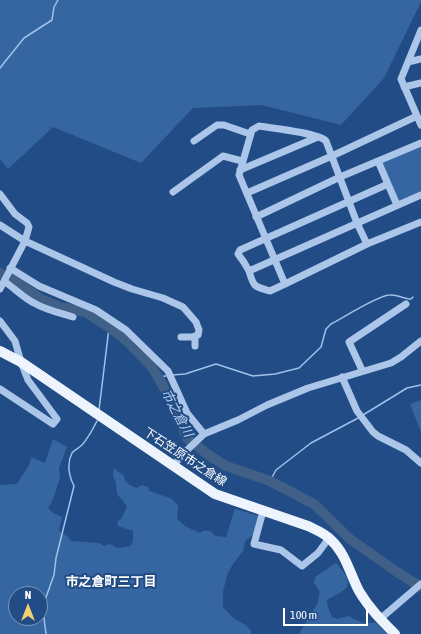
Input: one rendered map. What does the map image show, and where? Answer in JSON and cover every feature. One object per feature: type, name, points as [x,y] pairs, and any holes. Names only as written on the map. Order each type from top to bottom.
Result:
[{"type":"main road","name":"下石笠原市之倉線","points":[[0,351],[21,362],[215,494],[308,526],[329,538],[341,551],[367,604],[395,634]]},
{"type":"street","points":[[420,34],[401,79],[417,112],[421,125]]},
{"type":"street","points":[[408,62],[421,59]]},
{"type":"street","points":[[404,87],[421,83]]},
{"type":"street","points":[[246,193],[332,156],[417,112]]},
{"type":"street","points":[[194,141],[217,126],[224,125],[250,134]]},
{"type":"street","points":[[285,284],[239,175],[250,134],[252,130],[259,126],[318,137],[326,141],[357,223],[367,244]]},
{"type":"street","points":[[240,170],[318,137]]},
{"type":"street","points":[[256,217],[340,177],[421,143]]},
{"type":"street","points":[[173,192],[223,156],[242,161]]},
{"type":"street","points":[[378,161],[397,205]]},
{"type":"street","points":[[388,184],[240,250],[238,254],[249,271],[252,283],[258,287],[270,291],[367,244],[421,222]]},
{"type":"street","points":[[0,194],[15,214],[30,227],[25,241],[0,288]]},
{"type":"street","points":[[249,271],[421,195]]},
{"type":"street","points":[[0,225],[25,241],[128,288],[163,298],[183,307],[196,322],[198,335],[195,336],[194,346]]},
{"type":"street","points":[[10,268],[39,286],[96,310],[126,330],[169,374],[187,413],[204,434]]},
{"type":"street","points":[[4,281],[32,302],[42,307],[73,317]]},
{"type":"street","points":[[362,370],[349,342],[406,304]]},
{"type":"street","points":[[0,321],[15,341],[28,380],[57,419],[53,424],[0,389]]},
{"type":"street","points":[[181,337],[195,336]]},
{"type":"street","points":[[174,466],[184,453],[204,434],[238,420],[267,404],[308,388],[362,370],[391,363],[421,341]]},
{"type":"street","points":[[342,377],[357,411],[363,420],[378,436],[406,450],[421,463]]},
{"type":"street","points":[[263,511],[254,544],[281,550],[302,566],[318,553],[329,538]]},
{"type":"street","points":[[380,619],[421,584]]},
{"type":"shaded area","points":[[0,0],[421,0],[421,2],[384,78],[341,125],[262,105],[193,108],[141,163],[53,127],[8,169],[0,159]]},
{"type":"shaded area","points":[[421,144],[421,193],[399,204],[380,160]]},
{"type":"shaded area","points":[[421,400],[421,432],[410,404]]},
{"type":"shaded area","points":[[53,439],[67,447],[59,468],[60,478],[52,502],[48,508],[53,513],[62,517],[59,531],[67,536],[71,541],[99,543],[104,546],[110,544],[117,548],[131,546],[133,531],[118,526],[117,522],[122,518],[127,506],[117,494],[116,483],[113,476],[114,468],[124,476],[126,481],[131,485],[137,488],[142,485],[148,487],[149,491],[172,499],[178,506],[177,519],[185,526],[200,533],[208,531],[212,532],[215,536],[226,537],[235,509],[259,516],[253,535],[245,541],[243,551],[227,575],[223,592],[223,607],[233,618],[246,625],[251,631],[251,634],[0,634],[0,485],[17,484],[27,468],[31,457],[45,463]]},
{"type":"shaded area","points":[[336,563],[348,582],[345,589],[327,600],[328,608],[332,617],[338,619],[348,616],[363,623],[376,623],[387,634],[299,634],[317,604],[320,592],[314,583],[315,577]]},
{"type":"waterway","points":[[0,68],[24,38],[52,20],[54,7],[58,0]]},
{"type":"waterway","name":"市之倉川","points":[[0,273],[13,279],[41,299],[60,307],[85,312],[106,325],[127,341],[151,366],[170,399],[187,438],[210,456],[226,466],[270,481],[314,504],[350,539],[421,587]]},
{"type":"waterway","points":[[172,375],[185,374],[216,364],[253,376],[275,374],[299,368],[321,347],[326,329],[331,324],[385,296],[393,295],[411,299],[413,297]]},
{"type":"waterway","points":[[99,410],[109,328]]},
{"type":"waterway","name":"市之倉川","points":[[158,377],[166,376]]},
{"type":"waterway","points":[[363,415],[407,388],[421,385]]},
{"type":"waterway","points":[[270,481],[276,470],[311,443],[360,417]]},
{"type":"waterway","points":[[46,634],[43,610],[54,575],[56,558],[74,486],[70,474],[70,457],[72,453],[81,446],[97,421]]},
{"type":"district","name":"市之倉町三丁目","points":[[111,582]]}]
